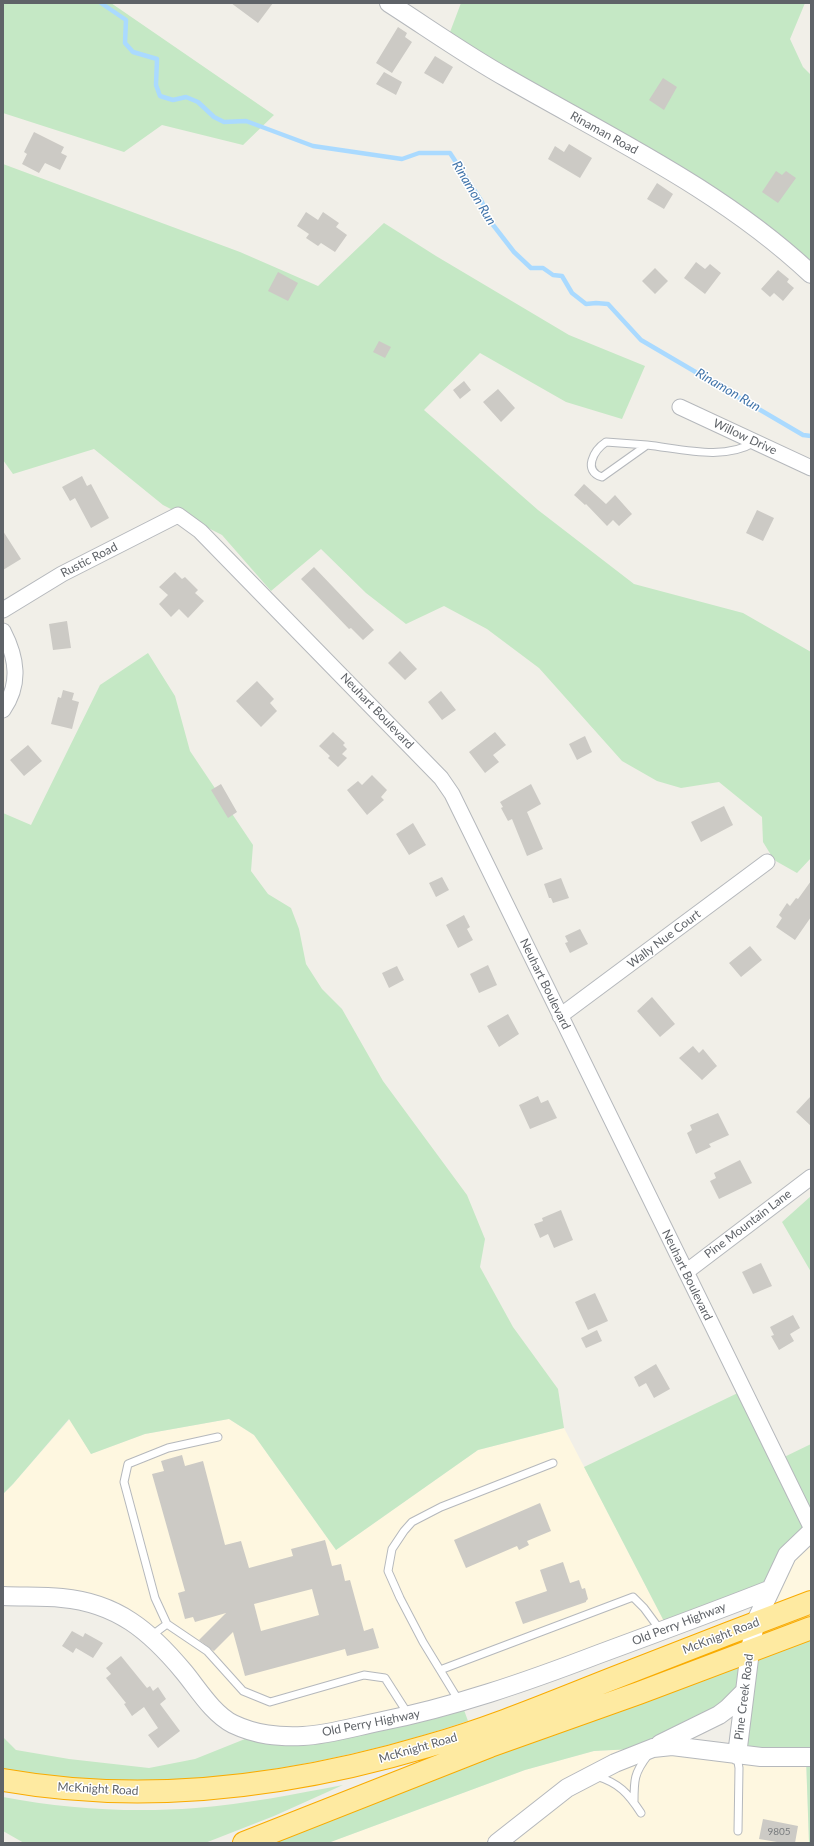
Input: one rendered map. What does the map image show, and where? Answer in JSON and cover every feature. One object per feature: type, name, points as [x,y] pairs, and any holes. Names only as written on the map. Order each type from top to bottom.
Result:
[{"type":"highway","name":"McKnight Road","points":[[3,1780],[91,1790],[163,1792],[231,1787],[306,1776],[390,1757],[469,1734],[811,1602]]},
{"type":"highway","name":"McKnight Road","points":[[244,1843],[490,1746],[811,1628]]},
{"type":"street","name":"Rinaman Road","points":[[389,3],[505,76],[666,168],[730,208],[762,232],[811,274]]},
{"type":"street","name":"Willow Drive","points":[[680,407],[811,468]]},
{"type":"street","name":"Rustic Road","points":[[3,610],[62,574],[178,515]]},
{"type":"street","name":"Neuhart Boulevard","points":[[178,515],[200,531],[441,778],[452,794],[811,1527]]},
{"type":"street","points":[[3,631],[15,662],[16,680],[11,696],[3,710]]},
{"type":"street","name":"Wally Nue Court","points":[[560,1016],[767,862]]},
{"type":"street","name":"Pine Mountain Lane","points":[[686,1272],[811,1177]]},
{"type":"street","name":"Pine Creek Road","points":[[503,1841],[567,1788],[636,1754],[653,1748],[683,1747],[737,1755],[755,1623],[786,1555],[794,1545],[811,1532]]},
{"type":"street","name":"Old Perry Highway","points":[[3,1596],[62,1598],[86,1601],[102,1606],[125,1617],[151,1636],[174,1660],[211,1706],[230,1722],[253,1732],[270,1735],[305,1736],[410,1716],[461,1703],[521,1684],[769,1590]]},
{"type":"street","points":[[653,1748],[719,1715],[745,1691]]},
{"type":"street","points":[[737,1755],[775,1758],[811,1757]]},
{"type":"lane","points":[[647,445],[602,477],[594,472],[592,456],[606,442],[647,445],[720,452],[746,448],[755,442]]},
{"type":"lane","points":[[218,1437],[168,1448],[128,1464],[124,1482],[155,1598],[167,1624],[207,1651],[243,1691],[270,1702],[364,1675],[385,1678],[410,1716]]},
{"type":"lane","points":[[461,1703],[440,1670],[400,1598],[388,1571],[392,1549],[412,1522],[441,1507],[553,1463]]},
{"type":"lane","points":[[440,1670],[633,1597],[644,1608],[661,1631]]},
{"type":"lane","points":[[151,1636],[167,1624]]},
{"type":"lane","points":[[634,1802],[635,1773],[653,1748]]},
{"type":"lane","points":[[737,1755],[739,1768],[738,1831]]},
{"type":"lane","points":[[592,1775],[615,1783],[634,1802],[641,1813]]},
{"type":"shaded area","points":[[70,1419],[91,1454],[145,1434],[229,1419],[254,1435],[336,1550],[478,1450],[564,1428],[668,1629],[521,1684],[305,1736],[230,1722],[125,1617],[3,1596],[3,1494]]},
{"type":"shaded area","points":[[811,1532],[811,1602],[755,1623]]},
{"type":"shaded area","points":[[653,1748],[806,1758],[809,1843],[328,1843],[525,1770],[594,1751]]},
{"type":"green space","points":[[3,3],[111,3],[274,115],[243,145],[162,125],[124,152],[3,113]]},
{"type":"green space","points":[[461,3],[805,3],[790,39],[803,67],[811,75],[811,274],[762,232],[447,40]]},
{"type":"green space","points":[[3,164],[240,252],[318,286],[384,223],[436,256],[569,335],[645,366],[622,419],[566,402],[480,353],[424,410],[538,510],[634,584],[743,613],[811,652],[811,858],[797,873],[774,860],[763,842],[762,817],[719,782],[681,788],[657,781],[622,761],[539,668],[487,629],[444,606],[406,624],[366,593],[321,549],[271,591],[222,535],[163,505],[94,449],[13,474],[3,460]]},
{"type":"green space","points":[[148,653],[175,696],[190,751],[253,845],[251,871],[268,894],[291,908],[299,929],[306,964],[322,989],[342,1009],[383,1081],[467,1195],[485,1239],[480,1267],[513,1327],[558,1389],[564,1428],[478,1450],[336,1550],[254,1435],[229,1419],[145,1434],[91,1454],[69,1419],[3,1494],[3,813],[31,825],[100,685]]},
{"type":"green space","points":[[811,1196],[811,1272],[782,1222]]},
{"type":"green space","points":[[744,1390],[778,1460],[811,1444],[811,1532],[769,1590],[668,1629],[584,1467]]},
{"type":"green space","points":[[811,1628],[811,1843],[809,1843],[806,1758],[737,1755],[745,1692],[653,1748],[594,1751],[525,1770],[328,1843],[244,1843]]},
{"type":"green space","points":[[464,1710],[468,1721],[385,1746],[298,1765],[209,1778],[166,1781],[108,1782],[63,1778],[3,1769],[3,1737],[16,1750],[69,1759],[149,1768],[195,1759],[245,1739],[261,1743],[314,1739]]},
{"type":"green space","points":[[343,1785],[274,1816],[205,1843],[24,1843],[3,1831],[3,1797],[75,1807],[148,1810],[215,1806]]},
{"type":"building","points":[[231,3],[273,3],[258,23]]},
{"type":"building","points":[[398,27],[407,33],[405,37],[412,42],[392,73],[376,63]]},
{"type":"building","points":[[435,56],[453,67],[443,84],[424,73]]},
{"type":"building","points":[[384,72],[402,82],[396,95],[376,84]]},
{"type":"building","points":[[663,78],[677,87],[664,110],[649,100]]},
{"type":"building","points":[[34,132],[64,147],[61,153],[67,156],[60,170],[45,163],[39,173],[22,164],[27,154],[24,152]]},
{"type":"building","points":[[569,144],[592,158],[580,178],[548,159],[555,146],[564,152]]},
{"type":"building","points":[[776,171],[782,175],[786,171],[796,178],[778,203],[762,192]]},
{"type":"building","points":[[657,183],[673,194],[664,209],[647,199]]},
{"type":"building","points":[[306,212],[318,220],[323,212],[339,223],[336,227],[347,235],[335,252],[321,243],[318,246],[306,238],[309,234],[297,226]]},
{"type":"building","points":[[696,262],[705,269],[710,264],[721,273],[705,294],[684,278]]},
{"type":"building","points":[[655,268],[668,281],[655,294],[642,281]]},
{"type":"building","points":[[778,270],[789,279],[787,282],[794,288],[783,301],[774,293],[770,297],[761,289]]},
{"type":"building","points":[[278,272],[298,283],[288,301],[268,291]]},
{"type":"building","points":[[379,341],[391,347],[385,358],[373,352]]},
{"type":"building","points":[[464,381],[471,390],[460,399],[453,390]]},
{"type":"building","points":[[498,389],[515,408],[501,422],[483,402]]},
{"type":"building","points":[[82,476],[87,486],[91,484],[109,518],[91,528],[75,498],[70,501],[62,487]]},
{"type":"building","points":[[584,484],[606,504],[615,495],[632,514],[619,526],[613,520],[607,526],[586,504],[585,505],[574,495]]},
{"type":"building","points":[[757,510],[774,518],[763,541],[746,533]]},
{"type":"building","points":[[3,531],[21,559],[3,570]]},
{"type":"building","points":[[314,567],[374,630],[363,640],[351,628],[349,629],[301,579]]},
{"type":"building","points":[[175,572],[182,579],[185,577],[198,590],[195,593],[204,601],[188,618],[179,609],[171,617],[159,604],[168,595],[159,587]]},
{"type":"building","points":[[67,621],[71,648],[53,650],[49,624]]},
{"type":"building","points":[[400,651],[417,669],[405,680],[388,663]]},
{"type":"building","points":[[257,681],[274,699],[270,703],[277,711],[261,727],[236,701]]},
{"type":"building","points":[[63,690],[74,693],[72,700],[79,702],[72,729],[51,724],[58,697],[61,698]]},
{"type":"building","points":[[441,691],[456,710],[442,720],[428,702]]},
{"type":"building","points":[[333,732],[345,743],[343,745],[347,749],[342,754],[347,758],[338,767],[328,758],[330,756],[319,746]]},
{"type":"building","points":[[495,732],[506,745],[493,755],[499,762],[485,773],[469,752]]},
{"type":"building","points":[[585,736],[592,752],[577,760],[569,744]]},
{"type":"building","points":[[28,745],[42,761],[24,776],[10,760]]},
{"type":"building","points":[[372,775],[387,790],[381,797],[384,800],[367,815],[347,790],[358,781],[362,785]]},
{"type":"building","points":[[221,784],[237,812],[228,818],[211,790]]},
{"type":"building","points":[[531,784],[541,804],[527,812],[543,849],[527,856],[512,819],[508,821],[501,808],[503,807],[500,802]]},
{"type":"building","points":[[724,806],[733,825],[701,842],[691,822]]},
{"type":"building","points":[[413,823],[426,845],[409,855],[396,834]]},
{"type":"building","points":[[442,877],[449,890],[436,897],[429,883]]},
{"type":"building","points":[[561,878],[569,898],[553,903],[551,898],[549,898],[544,884]]},
{"type":"building","points":[[811,881],[811,917],[795,940],[776,927],[782,918],[779,915],[787,903],[790,906],[796,898],[798,899]]},
{"type":"building","points":[[464,915],[470,927],[467,929],[473,940],[458,948],[446,925]]},
{"type":"building","points":[[580,929],[588,944],[570,953],[565,943],[568,942],[565,936]]},
{"type":"building","points":[[750,946],[762,960],[741,977],[729,963]]},
{"type":"building","points":[[488,965],[497,985],[479,993],[470,974]]},
{"type":"building","points":[[397,966],[404,980],[389,988],[382,973]]},
{"type":"building","points":[[652,997],[675,1024],[660,1037],[637,1011]]},
{"type":"building","points":[[508,1014],[519,1034],[499,1047],[487,1026]]},
{"type":"building","points":[[693,1046],[699,1053],[703,1049],[717,1066],[702,1080],[679,1058]]},
{"type":"building","points":[[538,1096],[541,1103],[548,1100],[557,1118],[530,1129],[519,1105]]},
{"type":"building","points":[[811,1096],[811,1126],[796,1112]]},
{"type":"building","points":[[718,1113],[729,1135],[709,1144],[711,1147],[696,1154],[687,1133],[692,1130],[690,1125]]},
{"type":"building","points":[[740,1160],[752,1183],[719,1199],[710,1181],[716,1178],[714,1173]]},
{"type":"building","points":[[561,1210],[573,1240],[554,1248],[548,1234],[540,1238],[534,1224],[543,1221],[542,1218]]},
{"type":"building","points":[[761,1263],[772,1286],[753,1294],[742,1272]]},
{"type":"building","points":[[595,1293],[608,1321],[588,1330],[575,1302]]},
{"type":"building","points":[[793,1315],[800,1328],[790,1334],[794,1341],[779,1350],[771,1336],[774,1335],[770,1327]]},
{"type":"building","points":[[597,1330],[602,1341],[586,1348],[581,1338]]},
{"type":"building","points":[[656,1364],[670,1389],[654,1398],[646,1383],[639,1387],[634,1377]]},
{"type":"building","points":[[182,1455],[185,1466],[203,1461],[225,1545],[241,1541],[249,1568],[293,1556],[291,1549],[325,1540],[332,1566],[341,1564],[345,1581],[350,1580],[364,1631],[373,1628],[379,1648],[347,1656],[345,1649],[245,1676],[233,1632],[214,1651],[199,1640],[226,1613],[195,1622],[193,1617],[185,1619],[178,1593],[185,1591],[152,1474],[164,1471],[161,1461]],"holes":[[[312,1589],[319,1615],[261,1631],[254,1604]]]},
{"type":"building","points":[[540,1503],[551,1531],[527,1541],[529,1545],[519,1550],[517,1546],[466,1568],[454,1540]]},
{"type":"building","points":[[563,1562],[570,1583],[579,1580],[582,1589],[585,1588],[588,1599],[586,1602],[523,1624],[515,1602],[547,1591],[540,1570]]},
{"type":"building","points":[[72,1631],[83,1637],[85,1633],[103,1643],[93,1658],[76,1648],[73,1653],[62,1646]]},
{"type":"building","points":[[121,1656],[147,1688],[150,1686],[153,1691],[158,1687],[166,1699],[160,1704],[180,1731],[158,1748],[148,1735],[158,1728],[144,1707],[132,1716],[124,1704],[126,1703],[106,1678],[111,1674],[106,1668]]},
{"type":"building","points":[[763,1819],[798,1826],[795,1843],[783,1843],[759,1839]]},
{"type":"waterway","name":"Rinamon Run","points":[[101,3],[126,20],[125,43],[133,52],[157,59],[156,85],[160,96],[173,100],[186,97],[198,102],[214,117],[224,122],[246,121],[313,146],[402,159],[419,153],[450,153],[482,202],[490,221],[514,252],[531,268],[543,268],[553,275],[562,276],[572,293],[586,304],[608,304],[641,340],[803,435],[811,436]]}]
